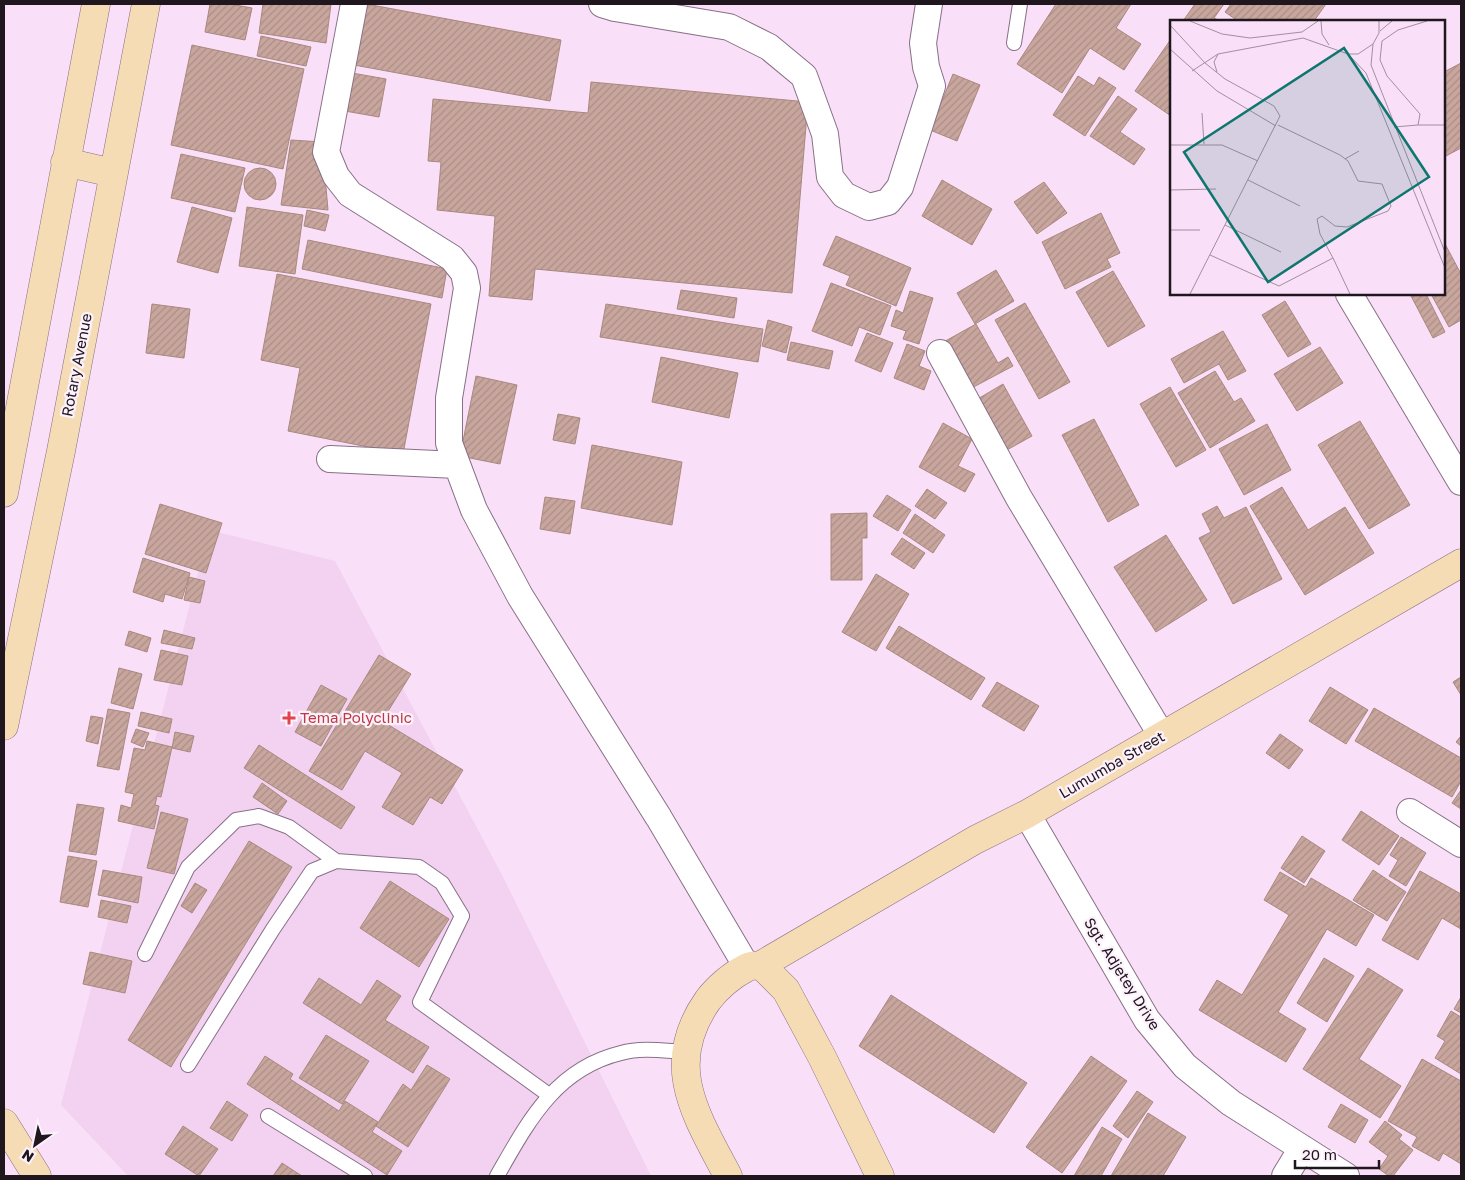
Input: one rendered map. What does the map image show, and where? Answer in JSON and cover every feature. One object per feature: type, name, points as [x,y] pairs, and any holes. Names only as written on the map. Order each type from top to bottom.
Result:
[{"type":"main road","points":[[6,475],[96,4]]},
{"type":"main road","name":"Rotary Avenue","points":[[4,726],[61,451],[146,4]]},
{"type":"main road","points":[[65,162],[113,173]]},
{"type":"main road","name":"Lumumba Street","points":[[728,1176],[691,1103],[685,1072],[688,1041],[696,1016],[714,991],[754,966],[975,840],[1027,814],[1461,563]]},
{"type":"main road","points":[[754,966],[786,990],[830,1073],[880,1176]]},
{"type":"main road","points":[[4,1123],[37,1176]]},
{"type":"street","points":[[354,4],[326,152],[336,176],[350,194],[452,258],[464,273],[467,288],[448,398],[449,443],[474,510],[520,596],[754,966]]},
{"type":"street","points":[[602,4],[615,8],[729,27],[769,47],[804,76],[824,134],[830,177],[844,195],[869,206],[888,202],[900,187],[932,86],[926,67],[922,43],[929,4]]},
{"type":"street","points":[[1350,295],[1461,482]]},
{"type":"street","points":[[940,353],[1019,498],[1162,736]]},
{"type":"street","points":[[330,459],[457,465]]},
{"type":"street","points":[[1410,812],[1461,844]]},
{"type":"street","name":"Sgt. Adjetey Drive","points":[[1027,814],[1142,1012],[1185,1066],[1231,1102],[1346,1176]]},
{"type":"street","points":[[1286,1176],[1302,1148]]},
{"type":"lane","points":[[1014,43],[1020,4]]},
{"type":"lane","points":[[145,954],[188,867],[236,820],[258,816],[289,826],[336,861]]},
{"type":"lane","points":[[188,1065],[273,929],[312,871],[336,861],[420,867],[442,883],[462,916],[420,1002],[549,1095]]},
{"type":"lane","points":[[497,1176],[526,1124],[549,1095],[584,1067],[622,1052],[646,1050],[686,1052]]},
{"type":"lane","points":[[268,1116],[365,1176]]},
{"type":"shaded area","name":"Tema Polyclinic","points":[[209,530],[335,561],[502,875],[651,1176],[128,1176],[61,1105]]},
{"type":"building","points":[[210,4],[230,4],[252,8],[245,40],[205,32]]},
{"type":"building","points":[[263,4],[331,4],[326,43],[259,33]]},
{"type":"building","points":[[366,4],[561,40],[550,101],[354,65]]},
{"type":"building","points":[[1056,4],[1131,4],[1116,28],[1141,44],[1124,70],[1090,48],[1062,93],[1017,64]]},
{"type":"building","points":[[1195,4],[1224,4],[1214,18],[1218,20],[1184,20]]},
{"type":"building","points":[[1231,4],[1326,4],[1315,20],[1237,20],[1225,12]]},
{"type":"building","points":[[261,36],[311,47],[306,66],[257,56]]},
{"type":"building","points":[[1170,40],[1170,115],[1135,91]]},
{"type":"building","points":[[192,45],[304,69],[283,169],[171,145]]},
{"type":"building","points":[[1461,63],[1461,148],[1445,156],[1445,71]]},
{"type":"building","points":[[352,73],[386,79],[379,117],[345,111]]},
{"type":"building","points":[[953,74],[980,85],[957,141],[930,130]]},
{"type":"building","points":[[1078,76],[1094,86],[1099,77],[1116,88],[1085,136],[1053,115]]},
{"type":"building","points":[[591,82],[808,102],[792,293],[535,269],[532,300],[489,296],[495,216],[437,210],[441,162],[428,161],[433,99],[588,113]]},
{"type":"building","points":[[1118,96],[1137,109],[1120,132],[1145,149],[1134,165],[1090,136]]},
{"type":"building","points":[[291,140],[322,142],[328,210],[281,205]]},
{"type":"building","points":[[181,154],[245,168],[235,212],[171,198]]},
{"type":"building","points":[[260,168],[271,173],[276,184],[271,195],[260,200],[249,195],[244,184],[249,173]]},
{"type":"building","points":[[942,180],[992,209],[972,245],[922,216]]},
{"type":"building","points":[[1044,182],[1067,213],[1037,234],[1014,202]]},
{"type":"building","points":[[192,207],[232,218],[218,273],[177,262]]},
{"type":"building","points":[[247,207],[303,215],[295,274],[239,266]]},
{"type":"building","points":[[307,210],[329,215],[325,231],[304,226]]},
{"type":"building","points":[[1101,213],[1120,253],[1107,259],[1111,267],[1065,289],[1042,242]]},
{"type":"building","points":[[836,236],[911,268],[896,306],[846,285],[850,276],[823,265]]},
{"type":"building","points":[[308,240],[447,269],[442,298],[302,269]]},
{"type":"building","points":[[1445,244],[1461,274],[1461,320],[1449,327],[1432,295],[1445,295]]},
{"type":"building","points":[[996,270],[1014,301],[975,324],[957,293]]},
{"type":"building","points":[[1113,271],[1145,326],[1108,347],[1076,292]]},
{"type":"building","points":[[277,274],[431,304],[403,454],[288,431],[300,368],[261,360]]},
{"type":"building","points":[[831,283],[891,306],[880,335],[859,327],[852,346],[812,331]]},
{"type":"building","points":[[681,290],[737,298],[734,318],[677,309]]},
{"type":"building","points":[[910,291],[933,298],[919,344],[903,339],[906,331],[891,326],[896,310],[903,313]]},
{"type":"building","points":[[1411,295],[1426,295],[1445,332],[1433,338]]},
{"type":"building","points":[[1285,301],[1311,344],[1288,357],[1262,315]]},
{"type":"building","points":[[1025,303],[1070,382],[1039,399],[995,320]]},
{"type":"building","points":[[152,304],[190,309],[184,358],[146,353]]},
{"type":"building","points":[[606,304],[763,329],[758,362],[600,337]]},
{"type":"building","points":[[768,320],[792,327],[786,353],[762,346]]},
{"type":"building","points":[[976,324],[998,363],[1008,357],[1013,366],[966,391],[940,344]]},
{"type":"building","points":[[1223,331],[1246,371],[1228,380],[1219,364],[1184,383],[1171,359]]},
{"type":"building","points":[[867,333],[893,343],[881,372],[855,361]]},
{"type":"building","points":[[791,342],[833,351],[829,369],[787,360]]},
{"type":"building","points":[[907,344],[925,351],[919,366],[931,371],[924,390],[894,378]]},
{"type":"building","points":[[1320,347],[1343,383],[1297,411],[1274,374]]},
{"type":"building","points":[[661,357],[738,373],[729,418],[652,402]]},
{"type":"building","points":[[1215,371],[1234,402],[1241,398],[1255,421],[1210,448],[1178,393]]},
{"type":"building","points":[[476,376],[517,385],[500,464],[460,456]]},
{"type":"building","points":[[1003,384],[1032,436],[1005,451],[976,400]]},
{"type":"building","points":[[1170,387],[1206,450],[1176,467],[1140,404]]},
{"type":"building","points":[[558,414],[580,418],[575,444],[553,440]]},
{"type":"building","points":[[1094,419],[1139,505],[1108,522],[1062,435]]},
{"type":"building","points":[[1360,421],[1410,505],[1369,529],[1318,445]]},
{"type":"building","points":[[943,423],[972,439],[958,466],[975,474],[965,492],[919,467]]},
{"type":"building","points":[[1267,424],[1291,470],[1244,495],[1219,449]]},
{"type":"building","points":[[592,445],[682,462],[672,525],[581,508]]},
{"type":"building","points":[[1282,487],[1308,530],[1345,507],[1374,553],[1305,595],[1250,506]]},
{"type":"building","points":[[927,489],[947,503],[935,519],[915,506]]},
{"type":"building","points":[[887,495],[911,510],[898,531],[873,516]]},
{"type":"building","points":[[545,497],[575,501],[570,534],[540,529]]},
{"type":"building","points":[[160,504],[222,523],[206,573],[145,554]]},
{"type":"building","points":[[1217,506],[1224,518],[1246,507],[1282,579],[1233,604],[1199,538],[1211,532],[1202,514]]},
{"type":"building","points":[[867,513],[867,538],[862,538],[862,580],[831,580],[831,514]]},
{"type":"building","points":[[915,514],[945,535],[933,553],[903,533]]},
{"type":"building","points":[[1166,535],[1207,600],[1156,632],[1114,567]]},
{"type":"building","points":[[902,538],[925,553],[914,569],[891,554]]},
{"type":"building","points":[[143,558],[190,573],[182,599],[165,594],[163,602],[133,592]]},
{"type":"building","points":[[876,574],[909,594],[876,651],[842,632]]},
{"type":"building","points":[[189,577],[205,581],[200,603],[184,600]]},
{"type":"building","points":[[899,626],[985,678],[971,700],[886,648]]},
{"type":"building","points":[[164,630],[195,638],[192,649],[161,643]]},
{"type":"building","points":[[129,631],[151,638],[147,652],[125,645]]},
{"type":"building","points":[[161,650],[188,656],[182,685],[154,680]]},
{"type":"building","points":[[379,655],[411,674],[382,721],[463,770],[442,804],[430,797],[413,825],[382,807],[402,773],[365,751],[342,790],[309,771]]},
{"type":"building","points":[[119,668],[142,674],[133,709],[111,703]]},
{"type":"building","points":[[1461,677],[1461,695],[1453,682]]},
{"type":"building","points":[[997,682],[1039,706],[1024,731],[982,706]]},
{"type":"building","points":[[321,685],[347,699],[321,746],[295,732]]},
{"type":"building","points":[[1330,687],[1368,710],[1346,744],[1309,721]]},
{"type":"building","points":[[1374,708],[1461,758],[1461,781],[1452,797],[1355,741]]},
{"type":"building","points":[[108,709],[130,713],[119,770],[97,766]]},
{"type":"building","points":[[141,712],[172,719],[169,733],[138,726]]},
{"type":"building","points":[[91,716],[103,718],[98,744],[86,741]]},
{"type":"building","points":[[136,729],[149,733],[143,747],[131,742]]},
{"type":"building","points":[[175,732],[194,736],[190,752],[172,748]]},
{"type":"building","points":[[1280,734],[1303,750],[1289,769],[1266,753]]},
{"type":"building","points":[[1461,736],[1461,746],[1456,742]]},
{"type":"building","points":[[147,741],[172,747],[161,797],[157,796],[155,805],[159,806],[154,829],[118,821],[121,805],[131,808],[134,794],[125,792],[134,748],[145,750]]},
{"type":"building","points":[[259,745],[355,807],[341,829],[244,768]]},
{"type":"building","points":[[262,783],[287,801],[278,814],[253,797]]},
{"type":"building","points":[[1461,790],[1461,809],[1452,803]]},
{"type":"building","points":[[77,804],[104,808],[96,855],[69,851]]},
{"type":"building","points":[[1361,811],[1399,836],[1379,865],[1342,840]]},
{"type":"building","points":[[161,812],[188,819],[174,874],[147,868]]},
{"type":"building","points":[[1302,836],[1325,851],[1304,883],[1281,868]]},
{"type":"building","points":[[1401,837],[1426,853],[1406,886],[1389,876],[1398,860],[1390,855]]},
{"type":"building","points":[[249,841],[292,867],[171,1067],[128,1040]]},
{"type":"building","points":[[68,856],[97,861],[88,907],[60,902]]},
{"type":"building","points":[[103,870],[142,877],[138,903],[98,895]]},
{"type":"building","points":[[1373,870],[1406,892],[1387,921],[1353,900]]},
{"type":"building","points":[[1420,871],[1461,894],[1461,929],[1442,918],[1418,960],[1382,940]]},
{"type":"building","points":[[1280,872],[1306,887],[1311,878],[1374,915],[1356,946],[1327,929],[1278,1012],[1306,1029],[1286,1062],[1199,1010],[1217,980],[1242,995],[1289,915],[1264,900]]},
{"type":"building","points":[[390,881],[449,919],[419,967],[360,928]]},
{"type":"building","points":[[195,883],[207,890],[192,913],[181,906]]},
{"type":"building","points":[[101,900],[131,906],[127,923],[98,917]]},
{"type":"building","points":[[90,952],[132,961],[125,993],[83,984]]},
{"type":"building","points":[[1324,958],[1354,976],[1327,1022],[1297,1003]]},
{"type":"building","points":[[1368,968],[1403,990],[1359,1059],[1401,1086],[1380,1118],[1303,1069]]},
{"type":"building","points":[[319,978],[361,1005],[377,980],[401,996],[385,1020],[429,1047],[413,1073],[303,1003]]},
{"type":"building","points":[[891,995],[1027,1083],[994,1133],[859,1046]]},
{"type":"building","points":[[1461,997],[1461,1013],[1454,1009]]},
{"type":"building","points":[[1451,1011],[1461,1017],[1461,1074],[1435,1058],[1445,1041],[1437,1036]]},
{"type":"building","points":[[326,1035],[369,1061],[342,1104],[299,1078]]},
{"type":"building","points":[[265,1056],[293,1074],[290,1079],[339,1111],[345,1101],[378,1122],[372,1132],[402,1151],[387,1175],[247,1084]]},
{"type":"building","points":[[1091,1056],[1127,1081],[1062,1173],[1026,1147]]},
{"type":"building","points":[[1422,1059],[1461,1081],[1461,1164],[1443,1153],[1439,1161],[1412,1146],[1417,1137],[1388,1121]]},
{"type":"building","points":[[427,1065],[450,1079],[408,1147],[376,1126],[403,1084],[411,1090]]},
{"type":"building","points":[[1137,1091],[1153,1102],[1128,1138],[1113,1126]]},
{"type":"building","points":[[227,1101],[248,1115],[232,1141],[210,1128]]},
{"type":"building","points":[[1341,1104],[1368,1120],[1355,1143],[1328,1127]]},
{"type":"building","points":[[1148,1113],[1186,1137],[1163,1176],[1111,1176]]},
{"type":"building","points":[[1385,1121],[1402,1135],[1399,1139],[1413,1150],[1393,1176],[1389,1176],[1379,1169],[1388,1156],[1369,1142]]},
{"type":"building","points":[[183,1126],[218,1149],[199,1176],[165,1154]]},
{"type":"building","points":[[1102,1127],[1122,1139],[1101,1176],[1074,1176]]},
{"type":"building","points":[[282,1163],[302,1176],[273,1176]]},
{"type":"place","name":"Tema Polyclinic","points":[[289,718]]}]
